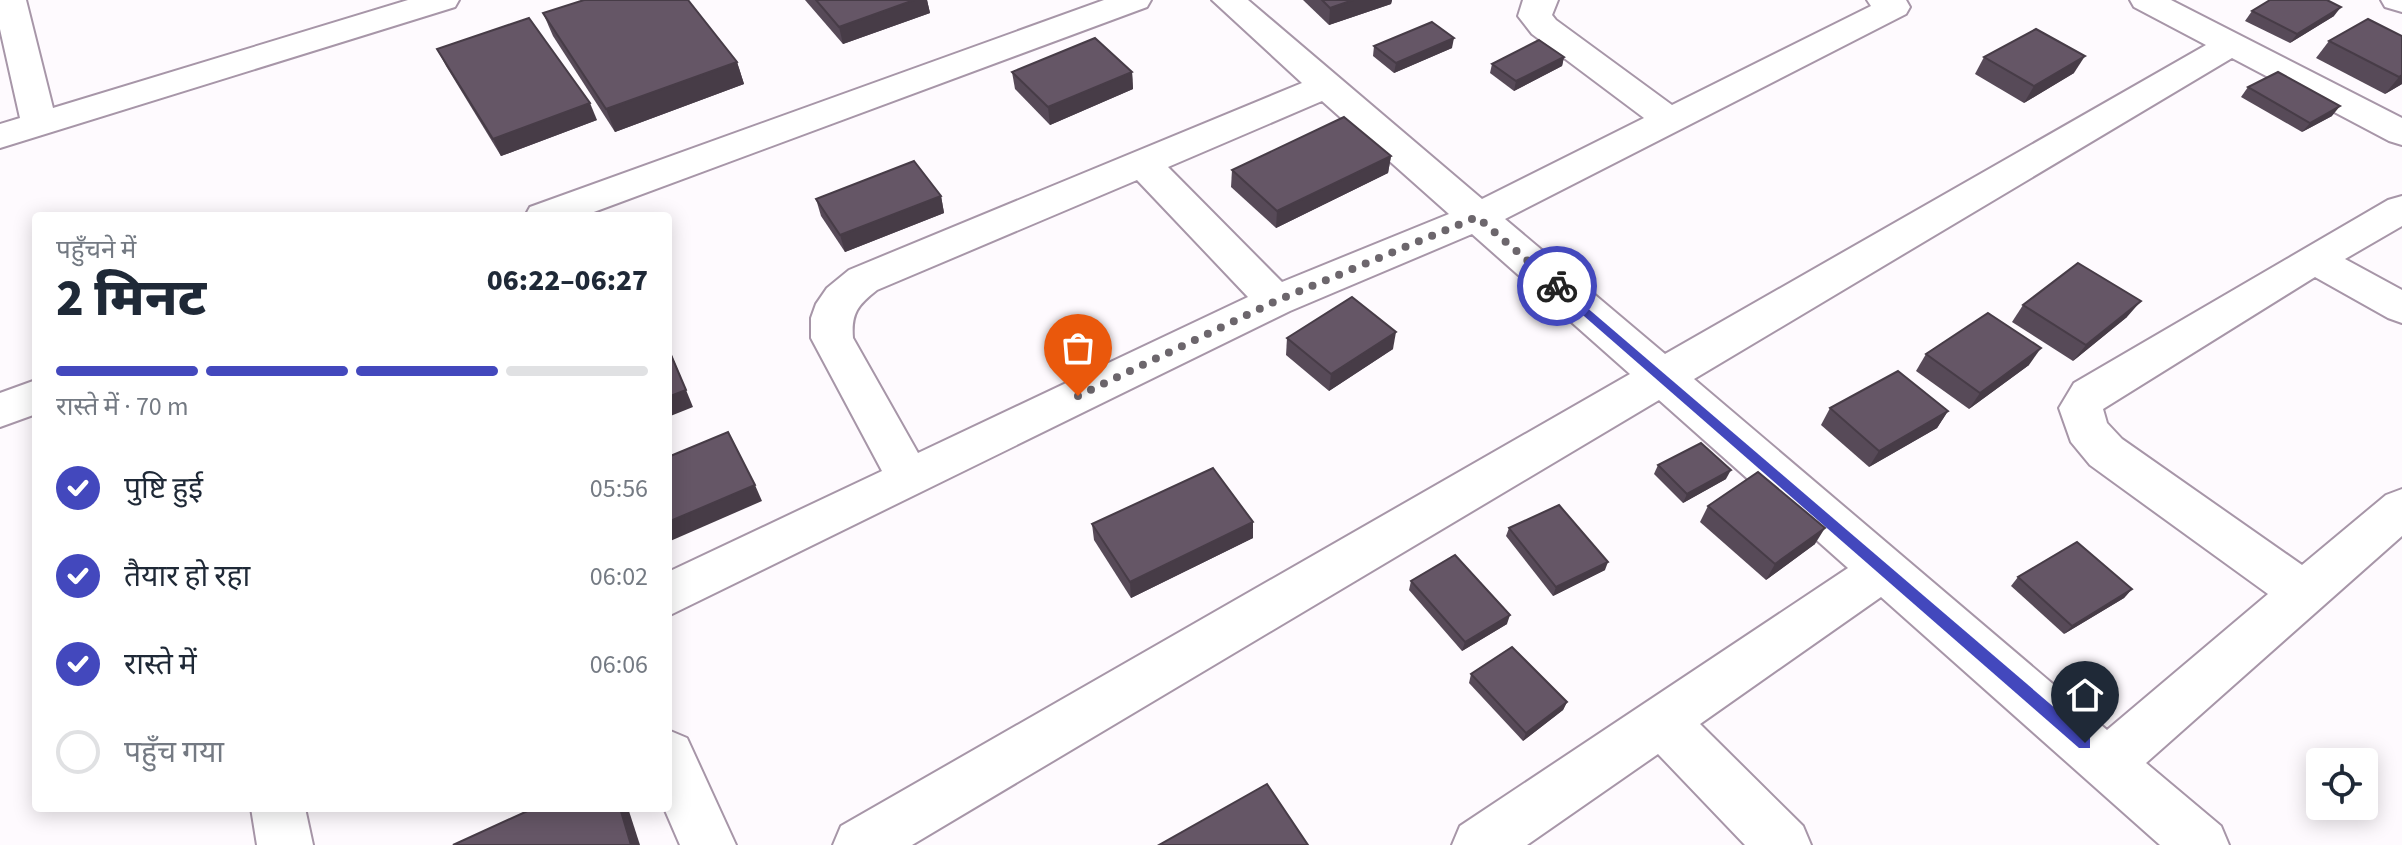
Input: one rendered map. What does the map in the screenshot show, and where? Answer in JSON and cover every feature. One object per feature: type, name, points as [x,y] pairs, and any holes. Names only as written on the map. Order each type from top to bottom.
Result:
[{"type":"street","points":[[10,0],[39,124]]},
{"type":"street","points":[[0,136],[443,0]]},
{"type":"street","points":[[555,212],[1135,0]]},
{"type":"street","points":[[1228,0],[2201,845]]},
{"type":"street","points":[[1542,0],[1537,4],[1535,16],[1544,27],[1669,120]]},
{"type":"street","points":[[2146,0],[2402,133]]},
{"type":"street","points":[[672,593],[1276,301],[1477,217],[1895,2]]},
{"type":"street","points":[[861,845],[2232,44]]},
{"type":"street","points":[[909,478],[832,338],[829,316],[841,296],[863,280],[1327,86]]},
{"type":"street","points":[[1142,162],[1276,301]]},
{"type":"street","points":[[2302,592],[2106,452],[2087,430],[2081,408],[2089,395],[2402,209]]},
{"type":"street","points":[[2314,259],[2402,308]]},
{"type":"street","points":[[0,410],[32,398]]},
{"type":"street","points":[[2107,763],[2402,508]]},
{"type":"street","points":[[1480,845],[1883,570]]},
{"type":"street","points":[[1660,720],[1783,845]]},
{"type":"street","points":[[672,764],[708,845]]},
{"type":"street","points":[[279,812],[285,845]]},
{"type":"building","points":[[584,0],[688,0],[737,62],[606,109],[543,13]]},
{"type":"building","points":[[816,0],[914,0],[839,27]]},
{"type":"building","points":[[1322,0],[1353,0],[1330,8]]},
{"type":"building","points":[[2270,0],[2327,0],[2341,7],[2297,34],[2252,11]]},
{"type":"building","points":[[529,18],[590,103],[493,139],[437,49]]},
{"type":"building","points":[[2368,19],[2402,36],[2402,75],[2399,77],[2329,41]]},
{"type":"building","points":[[1432,22],[1454,38],[1396,63],[1374,46]]},
{"type":"building","points":[[2036,29],[2085,56],[2034,86],[1984,57]]},
{"type":"building","points":[[1095,38],[1132,72],[1048,107],[1012,72]]},
{"type":"building","points":[[1539,40],[1564,57],[1516,81],[1492,64]]},
{"type":"building","points":[[2278,72],[2340,106],[2310,123],[2248,87]]},
{"type":"building","points":[[1344,117],[1391,156],[1277,211],[1232,170]]},
{"type":"building","points":[[914,161],[941,196],[840,235],[816,199]]},
{"type":"building","points":[[2078,263],[2141,301],[2086,345],[2023,305]]},
{"type":"building","points":[[1352,297],[1396,332],[1331,374],[1287,338]]},
{"type":"building","points":[[1988,313],[2041,348],[1980,393],[1926,354]]},
{"type":"building","points":[[672,357],[686,390],[672,395]]},
{"type":"building","points":[[1898,371],[1948,411],[1879,451],[1830,408]]},
{"type":"building","points":[[728,432],[755,485],[672,520],[672,455]]},
{"type":"building","points":[[1701,443],[1731,470],[1687,494],[1658,465]]},
{"type":"building","points":[[1213,468],[1253,522],[1130,582],[1092,524]]},
{"type":"building","points":[[1758,472],[1825,528],[1775,564],[1708,506]]},
{"type":"building","points":[[1559,505],[1608,562],[1556,587],[1509,528]]},
{"type":"building","points":[[2077,542],[2132,589],[2072,626],[2018,577]]},
{"type":"building","points":[[1455,555],[1510,615],[1465,642],[1411,581]]},
{"type":"building","points":[[1512,647],[1567,702],[1526,733],[1471,674]]},
{"type":"building","points":[[1267,784],[1308,845],[1159,845]]},
{"type":"building","points":[[525,812],[621,812],[631,845],[453,845]]},
{"type":"way so far","points":[[1078,396],[1276,301],[1477,217],[1557,286]]},
{"type":"route","points":[[1557,286],[2085,743]]}]
